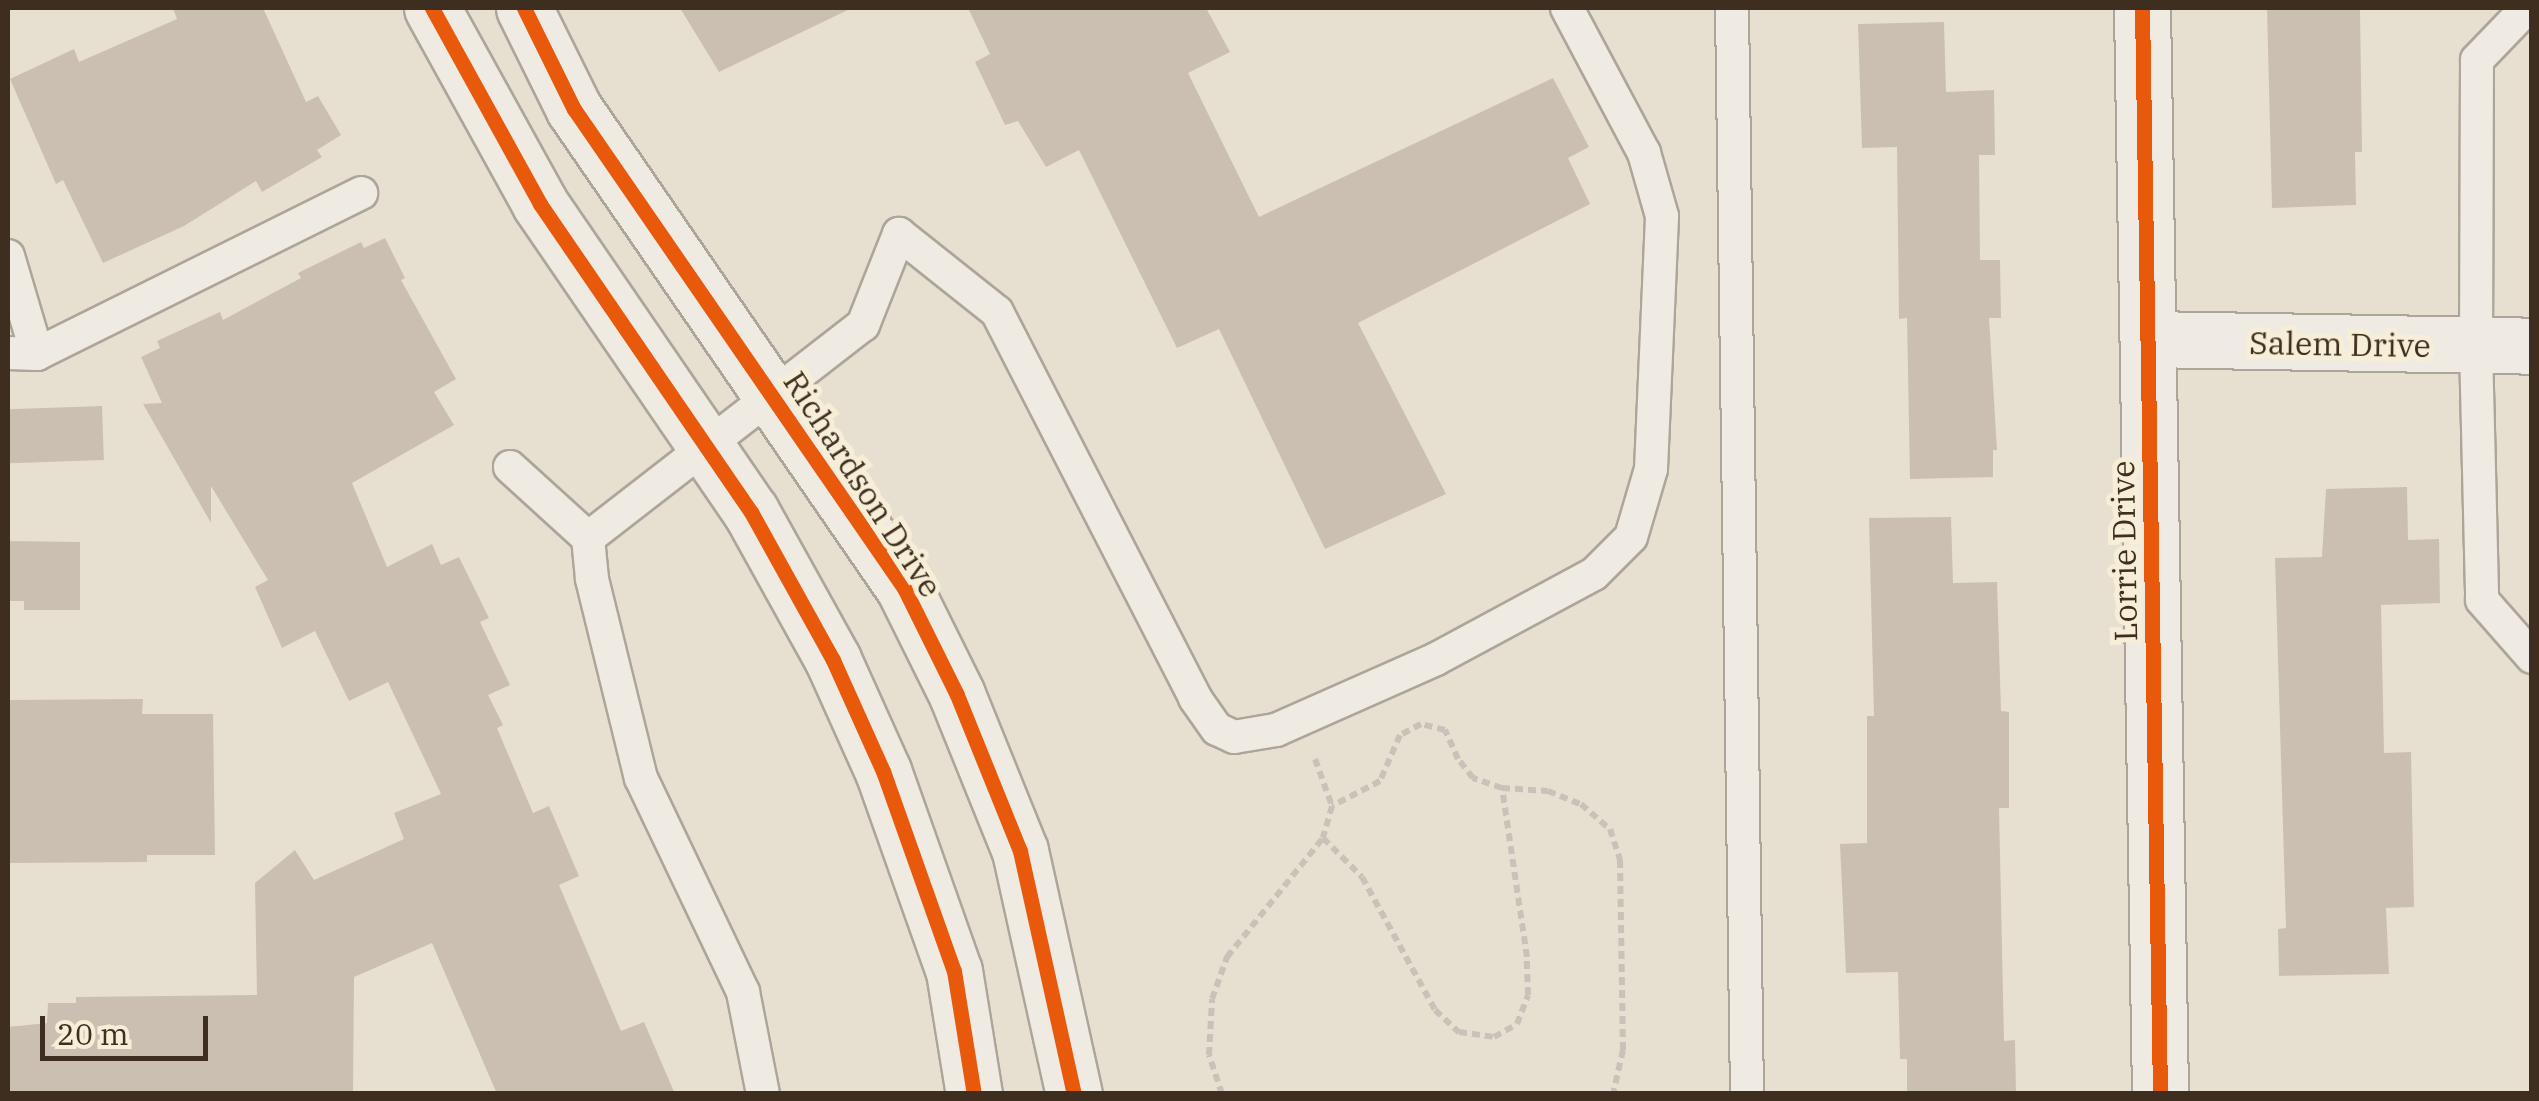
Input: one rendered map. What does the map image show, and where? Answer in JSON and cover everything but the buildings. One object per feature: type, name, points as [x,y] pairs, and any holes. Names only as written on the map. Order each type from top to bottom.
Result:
[{"type":"street","points":[[432,8],[540,204],[752,512],[834,660],[883,771],[954,971],[974,1094]]},
{"type":"street","name":"Richardson Drive","points":[[524,8],[574,109],[644,215],[774,394],[904,588],[957,694],[1020,851],[1074,1094]]},
{"type":"street","name":"Lorrie Drive","points":[[2142,8],[2160,1094]]},
{"type":"street","name":"Salem Drive","points":[[2148,339],[2532,346]]},
{"type":"lane","points":[[588,538],[863,324],[899,234],[997,312],[1195,698],[1217,729],[1234,737],[1276,730],[1436,659],[1594,574],[1631,538],[1652,469],[1662,302],[1662,216],[1644,152],[1567,8]]},
{"type":"lane","points":[[1732,8],[1747,1094]]},
{"type":"lane","points":[[2527,8],[2478,60],[2476,347],[2482,600],[2532,657]]},
{"type":"lane","points":[[8,256],[22,354],[361,192]]},
{"type":"lane","points":[[510,467],[588,538],[592,579],[642,778],[742,992],[763,1094]]},
{"type":"path","points":[[1332,806],[1380,781],[1400,735],[1421,724],[1445,730],[1458,760],[1473,778],[1502,788],[1548,792],[1581,804],[1610,830],[1620,860],[1623,1050],[1613,1094]]},
{"type":"path","points":[[1222,1094],[1208,1055],[1212,1000],[1227,957],[1322,838],[1332,806],[1312,753]]},
{"type":"path","points":[[1322,838],[1362,877],[1435,1010],[1459,1032],[1494,1037],[1518,1024],[1528,995],[1527,957],[1502,788]]},
{"type":"cycle path","points":[[432,8],[540,204],[751,512],[833,660],[883,771],[954,971],[974,1094]]},
{"type":"cycle path","points":[[524,8],[574,109],[904,588],[957,695],[1020,851],[1074,1094]]},
{"type":"cycle path","points":[[2142,8],[2160,1094]]}]
